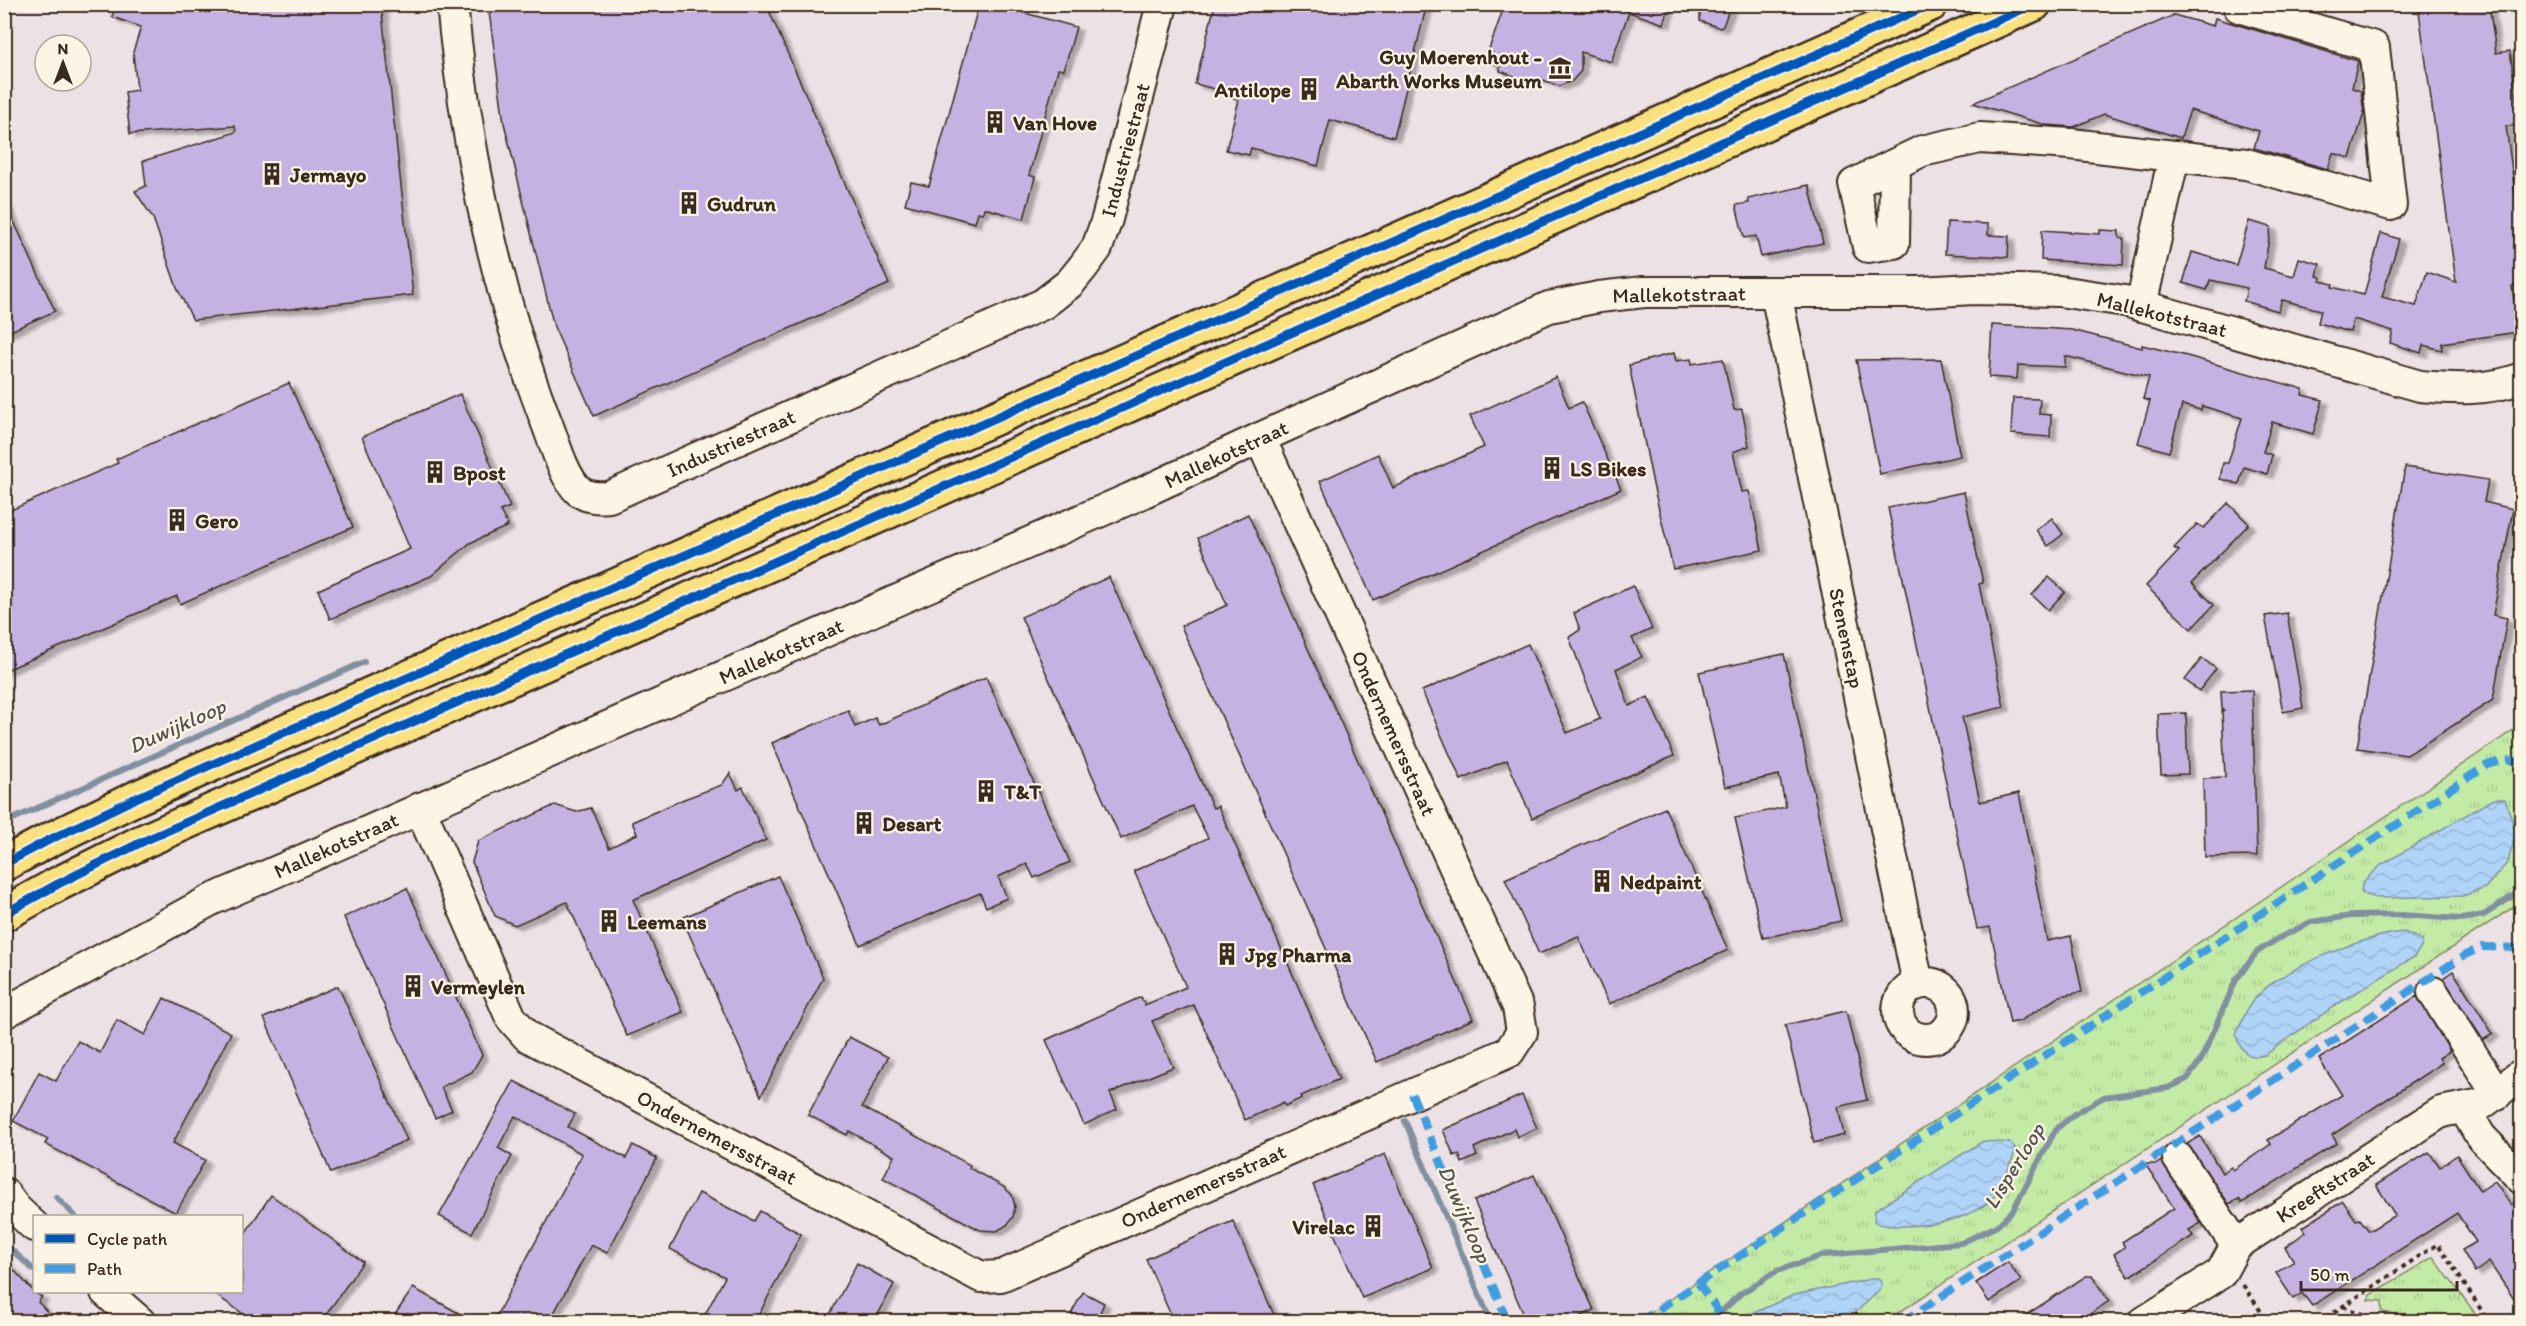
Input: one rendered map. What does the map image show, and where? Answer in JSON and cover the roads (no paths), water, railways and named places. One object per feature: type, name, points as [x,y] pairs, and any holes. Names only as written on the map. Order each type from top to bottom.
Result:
[{"type":"highway","points":[[4,864],[136,798],[1931,4]]},
{"type":"highway","points":[[4,914],[58,884],[155,836],[2034,4]]},
{"type":"street","name":"Industriestraat","points":[[452,4],[472,158],[493,258],[526,372],[562,463],[577,489],[597,498],[609,497],[957,344],[1043,304],[1070,283],[1097,248],[1107,219],[1162,4]]},
{"type":"street","points":[[1895,164],[1922,151],[1980,138],[2071,144],[2246,164],[2391,205],[2374,47],[2239,7]]},
{"type":"street","points":[[2141,306],[2174,156]]},
{"type":"street","name":"Mallekotstraat","points":[[4,1012],[211,900],[1131,498],[1549,308],[1599,297],[1644,292],[2059,291],[2141,306],[2420,386],[2462,389],[2509,383],[2522,378]]},
{"type":"street","name":"Stenenstap","points":[[1776,292],[1918,984]]},
{"type":"street","name":"Ondernemersstraat","points":[[420,808],[511,1018],[526,1036],[981,1277],[1001,1276],[1012,1272],[1509,1052],[1518,1042],[1522,1032],[1518,1007],[1260,438]]},
{"type":"street","points":[[2433,992],[2497,1094]]},
{"type":"street","name":"Kreeftstraat","points":[[2144,1322],[2221,1273],[2232,1253],[2441,1112],[2482,1104],[2522,1074]]},
{"type":"street","points":[[2464,1108],[2481,1137],[2522,1179]]},
{"type":"street","points":[[2178,1158],[2232,1253]]},
{"type":"street","points":[[4,1193],[16,1209],[33,1225]]},
{"type":"street","points":[[107,1293],[136,1320]]},
{"type":"water","points":[[2493,799],[2505,799],[2515,829],[2508,862],[2485,888],[2463,896],[2376,898],[2366,895],[2361,890],[2363,882],[2381,865]]},
{"type":"water","points":[[2404,932],[2422,940],[2422,946],[2414,957],[2333,1007],[2265,1055],[2250,1055],[2240,1046],[2236,1035],[2252,1002],[2280,978],[2345,947]]},
{"type":"water","points":[[1983,1141],[2011,1143],[2016,1149],[2002,1182],[1988,1202],[1962,1217],[1934,1223],[1888,1226],[1874,1221],[1875,1210]]},
{"type":"water","points":[[1879,1279],[1882,1285],[1880,1290],[1846,1321],[1735,1321],[1794,1295]]},
{"type":"waterway","name":"Duwijkloop","points":[[4,823],[364,662]]},
{"type":"waterway","name":"Lisperloop","points":[[1711,1322],[1740,1294],[1777,1271],[1824,1255],[1961,1243],[1997,1226],[2013,1210],[2056,1129],[2076,1113],[2104,1097],[2168,1088],[2187,1079],[2201,1060],[2236,980],[2257,952],[2279,938],[2311,922],[2351,916],[2402,915],[2461,919],[2484,915],[2522,890]]},
{"type":"waterway","name":"Duwijkloop","points":[[1405,1121],[1491,1322]]},
{"type":"waterway","points":[[56,1197],[74,1215]]},
{"type":"waterway","points":[[5,1244],[33,1269]]},
{"type":"waterway","points":[[197,1317],[205,1322]]},
{"type":"place","name":"Guy Moerenhout - Abarth Works Museum","points":[[1560,68]]},
{"type":"place","name":"Antilope","points":[[1309,89]]},
{"type":"place","name":"Van Hove","points":[[995,122]]},
{"type":"place","name":"Jermayo","points":[[272,174]]},
{"type":"place","name":"Gudrun","points":[[689,203]]},
{"type":"place","name":"LS Bikes","points":[[1552,468]]},
{"type":"place","name":"Bpost","points":[[435,472]]},
{"type":"place","name":"Gero","points":[[177,520]]},
{"type":"place","name":"T&T","points":[[986,791]]},
{"type":"place","name":"Desart","points":[[864,823]]},
{"type":"place","name":"Nedpaint","points":[[1602,881]]},
{"type":"place","name":"Leemans","points":[[609,921]]},
{"type":"place","name":"Jpg Pharma","points":[[1227,954]]},
{"type":"place","name":"Vermeylen","points":[[413,986]]},
{"type":"place","name":"Virelac","points":[[1373,1226]]}]
